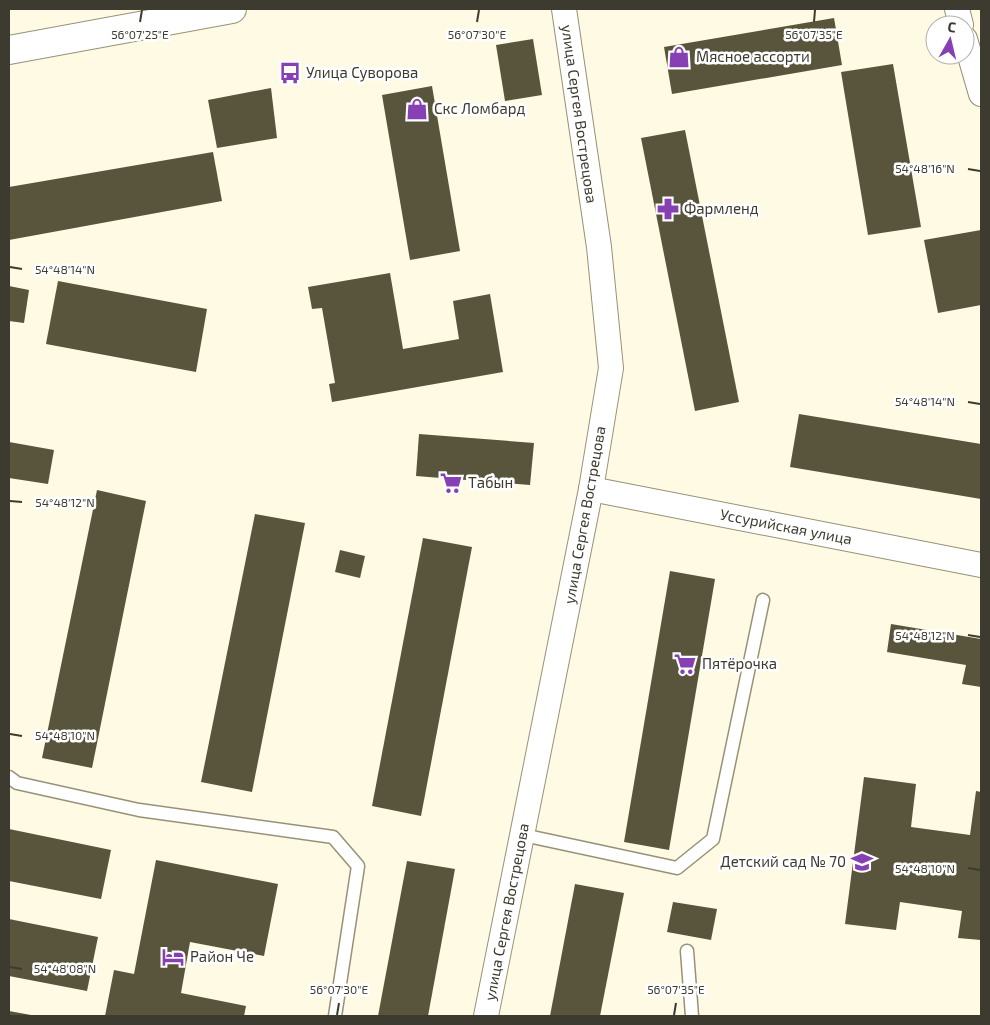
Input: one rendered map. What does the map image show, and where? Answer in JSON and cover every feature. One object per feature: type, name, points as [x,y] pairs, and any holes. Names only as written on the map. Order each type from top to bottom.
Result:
[{"type":"main road","points":[[9,50],[149,16],[232,9]]},
{"type":"street","name":"улица Сергея Вострецова","points":[[486,1016],[592,489],[611,368],[599,247],[564,9]]},
{"type":"street","points":[[973,65],[981,94]]},
{"type":"street","name":"Уссурийская улица","points":[[592,489],[981,565]]},
{"type":"lane","points":[[523,835],[677,868],[713,839],[763,600]]},
{"type":"lane","points":[[9,777],[17,783],[139,810],[333,837],[358,866],[336,1016]]},
{"type":"lane","points":[[686,951],[692,1016]]},
{"type":"building","points":[[834,18],[842,65],[672,94],[664,47]]},
{"type":"building","points":[[533,39],[542,95],[505,101],[496,45]]},
{"type":"building","points":[[893,64],[921,227],[868,235],[841,72]]},
{"type":"building","points":[[432,86],[460,251],[410,260],[382,95]]},
{"type":"building","points":[[271,88],[277,138],[217,148],[208,100]]},
{"type":"building","points":[[685,130],[739,402],[695,411],[641,138]]},
{"type":"building","points":[[213,152],[222,201],[9,240],[9,187]]},
{"type":"building","points":[[981,230],[981,305],[938,313],[924,240]]},
{"type":"building","points":[[390,273],[403,349],[459,339],[453,301],[490,294],[503,372],[332,402],[329,384],[335,383],[322,308],[312,309],[308,287]]},
{"type":"building","points":[[58,281],[207,309],[196,372],[46,344]]},
{"type":"building","points":[[9,286],[29,290],[24,323],[9,321]]},
{"type":"building","points":[[799,414],[981,444],[981,499],[790,467]]},
{"type":"building","points":[[419,434],[534,443],[530,485],[416,476]]},
{"type":"building","points":[[9,442],[54,450],[48,484],[9,478]]},
{"type":"building","points":[[97,490],[146,501],[92,768],[42,758]]},
{"type":"building","points":[[255,514],[305,523],[252,792],[201,782]]},
{"type":"building","points":[[423,538],[472,547],[421,816],[372,806]]},
{"type":"building","points":[[340,550],[365,556],[360,578],[335,572]]},
{"type":"building","points":[[670,571],[715,579],[669,850],[624,842]]},
{"type":"building","points":[[891,624],[981,639],[981,687],[962,684],[966,665],[887,652]]},
{"type":"building","points":[[864,777],[916,784],[911,827],[970,835],[976,791],[981,792],[981,940],[958,938],[962,911],[900,902],[896,930],[845,924]]},
{"type":"building","points":[[9,829],[111,850],[101,899],[9,881]]},
{"type":"building","points":[[156,860],[278,884],[264,956],[190,942],[181,993],[246,1006],[244,1016],[105,1016],[114,970],[134,974]]},
{"type":"building","points":[[407,861],[455,869],[428,1016],[378,1016]]},
{"type":"building","points":[[575,884],[624,893],[600,1016],[550,1016]]},
{"type":"building","points":[[673,902],[717,909],[711,940],[667,932]]},
{"type":"building","points":[[9,919],[98,937],[87,991],[9,976]]},
{"type":"building","points":[[9,1011],[31,1015],[31,1016],[9,1016]]},
{"type":"place","name":"Мясное ассорти","points":[[679,57]]},
{"type":"place","name":"Улица Суворова","points":[[290,73]]},
{"type":"place","name":"Скс Ломбард","points":[[417,109]]},
{"type":"place","name":"Фармленд","points":[[668,209]]},
{"type":"place","name":"Табын","points":[[451,483]]},
{"type":"place","name":"Пятёрочка","points":[[685,664]]},
{"type":"place","name":"Детский сад № 70","points":[[862,862]]},
{"type":"place","name":"Район Че","points":[[173,957]]}]
